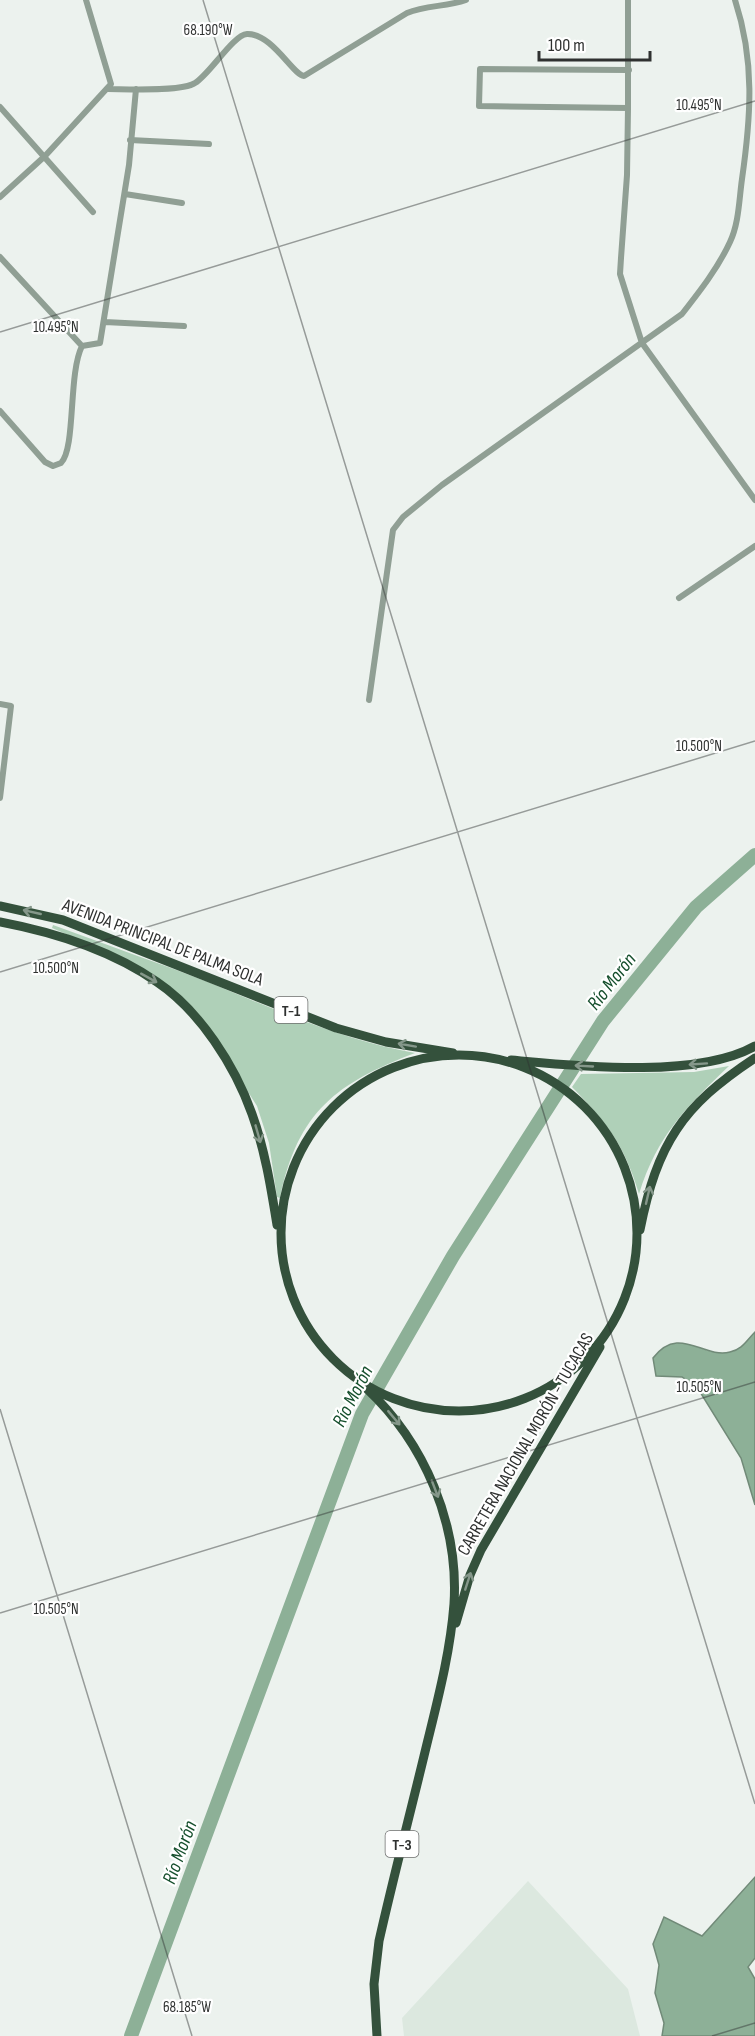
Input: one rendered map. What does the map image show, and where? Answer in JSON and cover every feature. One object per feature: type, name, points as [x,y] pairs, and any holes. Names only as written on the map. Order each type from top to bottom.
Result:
[{"type":"highway","name":"AVENIDA PRINCIPAL DE PALMA SOLA","points":[[0,906],[63,920],[358,1035],[486,1058]]},
{"type":"highway","name":"AVENIDA PRINCIPAL DE PALMA SOLA","points":[[0,923],[53,934],[121,963],[156,982],[195,1019],[230,1067],[252,1113],[267,1167],[282,1256]]},
{"type":"highway","name":"T-1","points":[[755,1046],[739,1055],[715,1062],[616,1066],[443,1057],[401,1066],[362,1084],[329,1112],[304,1146],[292,1172],[282,1214],[282,1256],[292,1298],[305,1323],[326,1352],[381,1398],[446,1410],[474,1410],[516,1401],[543,1389],[572,1369],[597,1344],[614,1320],[630,1281],[650,1185],[670,1139],[689,1112],[709,1091],[755,1058]]},
{"type":"highway","name":"T-1","points":[[486,1058],[514,1065],[545,1078],[586,1109],[604,1131],[625,1169],[635,1210],[636,1253]]},
{"type":"highway","name":"CARRETERA NACIONAL MORÓN - TUCACAS","points":[[377,2036],[374,1984],[379,1941],[447,1654],[470,1575],[481,1550],[614,1320]]},
{"type":"highway","name":"CARRETERA NACIONAL MORÓN - TUCACAS","points":[[381,1398],[419,1453],[443,1514],[452,1556],[454,1592],[447,1654]]},
{"type":"street","points":[[0,197],[45,156],[111,84],[86,0]]},
{"type":"street","points":[[108,89],[136,89],[195,83],[214,66],[235,39],[249,34],[282,53],[298,74],[304,76],[407,13],[424,6],[442,6],[466,0]]},
{"type":"street","points":[[628,0],[628,108],[620,274],[642,343],[755,500]]},
{"type":"street","points":[[369,700],[393,530],[404,517],[442,485],[682,314],[702,290],[731,240],[748,132],[752,65],[749,40],[735,0]]},
{"type":"street","points":[[628,108],[479,106],[480,69],[629,70]]},
{"type":"street","points":[[82,346],[100,344],[105,322],[124,194],[136,89]]},
{"type":"street","points":[[0,107],[93,212]]},
{"type":"street","points":[[130,140],[209,144]]},
{"type":"street","points":[[124,194],[182,203]]},
{"type":"street","points":[[0,256],[82,346]]},
{"type":"street","points":[[105,322],[184,326]]},
{"type":"street","points":[[0,411],[45,462],[53,466],[61,463],[67,454],[72,387],[78,354],[82,346]]},
{"type":"street","points":[[679,598],[755,546]]},
{"type":"street","points":[[0,704],[11,706],[0,798]]},
{"type":"shaded area","points":[[53,925],[335,1032],[415,1053],[364,1076],[325,1104],[310,1122],[298,1143],[280,1198],[277,1197],[269,1143],[257,1106],[201,1017],[172,988],[124,959],[52,928]]},
{"type":"shaded area","points":[[729,1066],[686,1109],[664,1139],[646,1174],[639,1194],[621,1148],[596,1112],[572,1087],[581,1074],[694,1072]]},
{"type":"shaded area","points":[[755,1332],[755,1505],[741,1458],[697,1387],[682,1377],[656,1376],[653,1358],[663,1348],[682,1343],[720,1353],[734,1351]]},
{"type":"shaded area","points":[[755,1877],[755,1958],[748,1967],[755,1979],[755,2036],[662,2036],[664,2023],[655,1993],[659,1965],[653,1944],[664,1917],[702,1936]]},
{"type":"shaded area","points":[[528,1881],[628,1989],[640,2036],[404,2036],[402,2018]]},
{"type":"waterway","name":"Río Morón","points":[[131,2036],[362,1414],[453,1256],[603,1021],[696,907],[755,855]]}]
